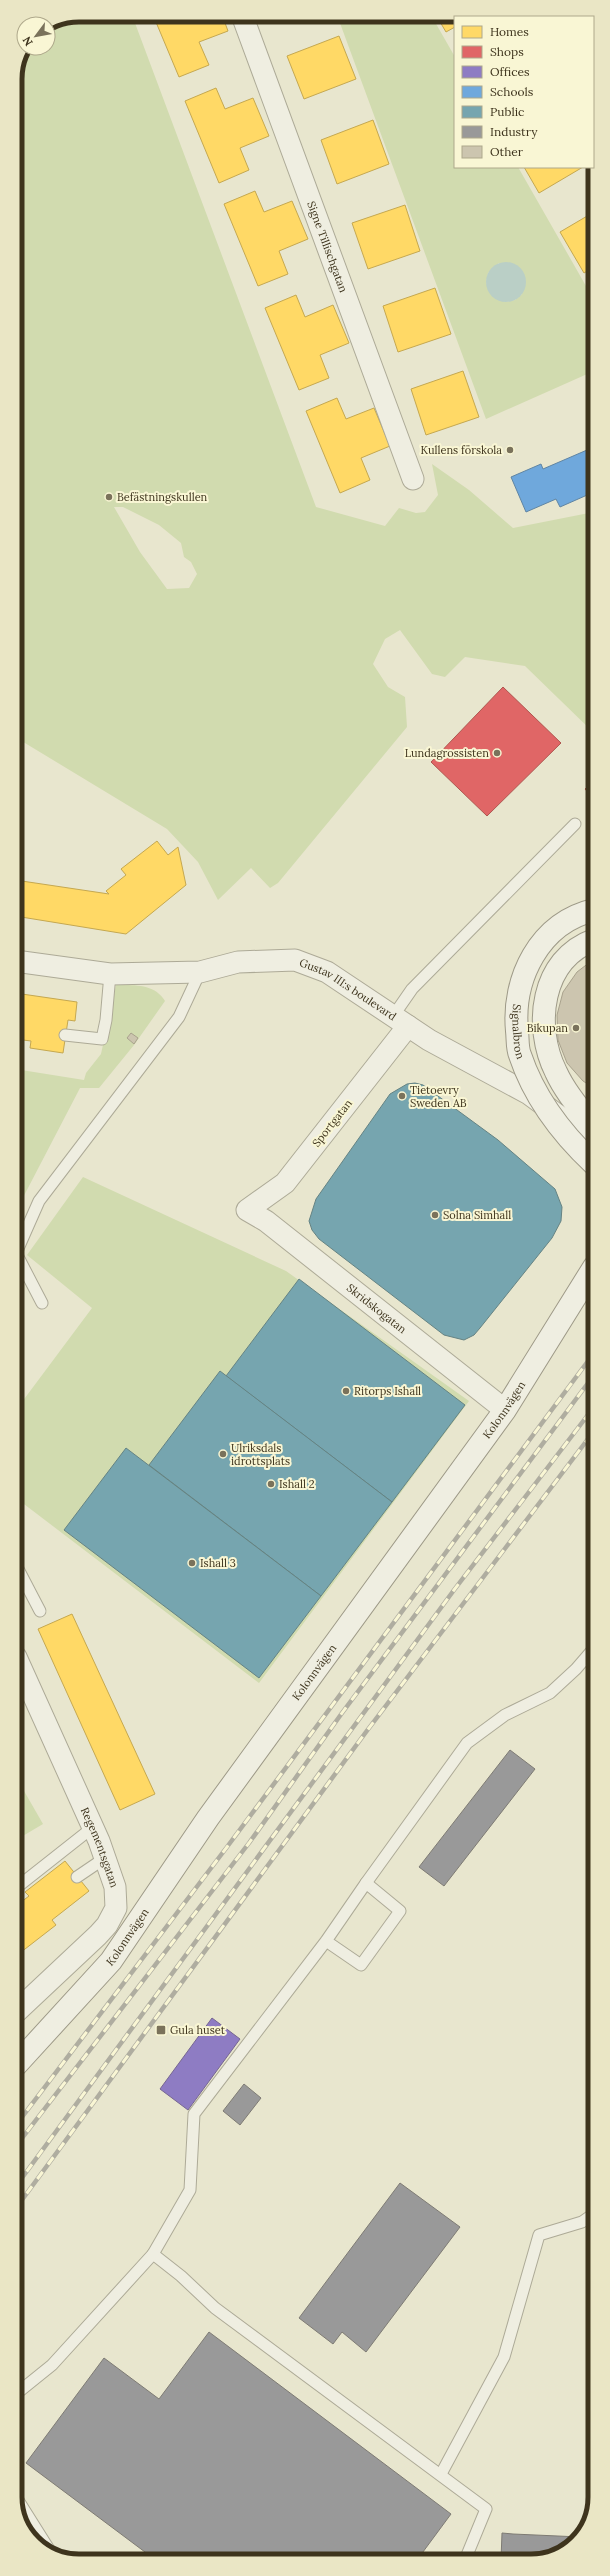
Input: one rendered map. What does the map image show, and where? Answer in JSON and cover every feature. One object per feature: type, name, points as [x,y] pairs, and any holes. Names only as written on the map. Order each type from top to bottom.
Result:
[{"type":"street","name":"Signe Tillischgatan","points":[[245,22],[413,478]]},
{"type":"street","name":"Signalbron","points":[[588,913],[561,925],[540,945],[525,970],[516,1017],[519,1054],[529,1080],[559,1127],[588,1158]]},
{"type":"street","name":"Signalbron","points":[[588,944],[565,958],[552,976],[543,1022],[547,1048],[556,1072],[580,1110],[588,1119]]},
{"type":"street","name":"Gustav III:s boulevard","points":[[22,962],[110,974],[200,972],[238,962],[295,960],[327,972],[454,1054],[529,1094],[563,1119],[588,1143]]},
{"type":"street","name":"Sportgatan","points":[[247,1210],[285,1183],[401,1020]]},
{"type":"street","name":"Skridskogatan","points":[[247,1210],[272,1226],[505,1410]]},
{"type":"street","name":"Kolonnvägen","points":[[22,2058],[111,1961],[208,1818],[505,1410],[588,1277]]},
{"type":"street","name":"Regementsgatan","points":[[22,1670],[105,1858],[115,1887],[116,1908],[107,1925],[22,2006]]},
{"type":"lane","points":[[401,1020],[412,989],[575,824]]},
{"type":"lane","points":[[22,1239],[39,1201],[180,1017],[200,972]]},
{"type":"lane","points":[[66,1035],[102,1039],[106,1020],[110,974]]},
{"type":"lane","points":[[22,1265],[42,1303]]},
{"type":"lane","points":[[22,1576],[40,1611]]},
{"type":"lane","points":[[22,2389],[52,2365],[153,2254],[190,2190],[194,2114],[326,1941],[467,1743],[505,1715],[550,1693],[576,1670],[588,1655]]},
{"type":"lane","points":[[22,1883],[92,1828]]},
{"type":"lane","points":[[77,1877],[105,1858]]},
{"type":"lane","points":[[326,1941],[362,1966],[400,1911],[366,1883]]},
{"type":"lane","points":[[441,2474],[504,2357],[539,2235],[582,2222],[588,2218]]},
{"type":"lane","points":[[153,2254],[181,2276],[215,2308],[441,2474],[486,2509],[467,2554]]},
{"type":"lane","points":[[23,2508],[45,2542]]},
{"type":"green space","points":[[79,22],[135,22],[316,507],[385,526],[399,508],[416,513],[425,512],[438,495],[432,464],[469,490],[513,528],[588,513],[588,727],[525,666],[465,657],[445,677],[432,674],[400,630],[385,639],[373,664],[388,687],[405,697],[407,727],[278,883],[270,888],[251,868],[218,900],[198,862],[167,829],[22,741],[22,79],[26,57],[56,56],[57,26]],"holes":[[[114,507],[123,507],[159,525],[181,543],[184,557],[191,562],[197,574],[189,588],[167,589],[140,552]]]},
{"type":"green space","points":[[340,22],[435,22],[454,55],[454,168],[519,168],[588,290],[588,374],[486,419]],"holes":[[[499,263],[522,294],[515,300],[505,302],[486,283],[488,273]]]},
{"type":"green space","points":[[116,985],[150,988],[161,995],[165,1001],[134,1045],[99,1088],[80,1088],[22,1199],[22,1070],[84,1080],[86,1073],[101,1054]]},
{"type":"green space","name":"Ulriksdals idrottsplats","points":[[83,1177],[286,1271],[469,1401],[259,1683],[22,1503],[22,1402],[92,1308],[27,1255]]},
{"type":"green space","points":[[22,1787],[43,1824],[22,1836]]},
{"type":"shaded area","points":[[506,262],[514,264],[520,268],[524,274],[526,282],[524,290],[520,296],[514,300],[506,302],[498,300],[492,296],[488,290],[486,282],[488,274],[492,268],[498,264]]},
{"type":"building: Homes","points":[[156,22],[225,22],[228,31],[199,42],[209,65],[179,77]]},
{"type":"building: Homes","points":[[440,22],[454,22],[454,28],[446,32]]},
{"type":"building: Homes","points":[[339,36],[356,79],[304,99],[287,56]]},
{"type":"building: Homes","points":[[216,88],[225,109],[253,98],[269,136],[240,148],[249,170],[219,183],[185,101]]},
{"type":"building: Homes","points":[[373,120],[389,164],[337,184],[321,140]]},
{"type":"building: Homes","points":[[525,168],[581,168],[539,193]]},
{"type":"building: Homes","points":[[255,191],[264,212],[292,201],[308,239],[279,251],[288,274],[258,286],[224,204]]},
{"type":"building: Homes","points":[[405,205],[420,251],[368,269],[352,223]]},
{"type":"building: Homes","points":[[588,216],[588,271],[584,273],[560,232]]},
{"type":"building: Homes","points":[[435,288],[451,334],[398,352],[383,306]]},
{"type":"building: Homes","points":[[296,295],[305,317],[333,305],[349,343],[320,355],[329,378],[299,390],[265,308]]},
{"type":"building: Homes","points":[[463,371],[479,417],[426,435],[411,389]]},
{"type":"building: Homes","points":[[337,398],[346,419],[374,408],[390,446],[361,458],[370,480],[340,493],[306,411]]},
{"type":"building: Homes","points":[[157,841],[168,855],[178,847],[186,885],[126,934],[22,917],[22,881],[109,894],[106,891],[126,875],[121,869]]},
{"type":"building: Homes","points":[[22,994],[77,1002],[75,1021],[68,1020],[63,1053],[30,1048],[31,1041],[22,1040]]},
{"type":"building: Homes","points":[[72,1614],[155,1794],[120,1810],[38,1629]]},
{"type":"building: Homes","points":[[65,1861],[89,1891],[52,1920],[56,1925],[22,1951],[22,1901],[29,1896],[25,1892]]},
{"type":"building: Shops","points":[[503,687],[561,743],[487,816],[431,762]]},
{"type":"building: Offices","points":[[212,2018],[240,2039],[188,2110],[160,2089]]},
{"type":"building: Schools","points":[[588,450],[588,495],[560,507],[556,499],[526,512],[511,477],[541,464],[543,469]]},
{"type":"building: Public","name":"Solna Simhall","points":[[415,1083],[423,1085],[498,1140],[555,1189],[562,1207],[561,1221],[552,1238],[474,1335],[464,1340],[444,1335],[319,1239],[312,1230],[309,1221],[316,1199],[390,1094],[407,1084]]},
{"type":"building: Public","name":"Ritorps Ishall","points":[[299,1279],[465,1405],[392,1502],[226,1376]]},
{"type":"building: Public","name":"Ishall 2","points":[[220,1371],[392,1502],[321,1596],[149,1465]]},
{"type":"building: Public","name":"Ishall 3","points":[[126,1448],[321,1596],[259,1678],[64,1530]]},
{"type":"building: Industry","points":[[510,1750],[535,1769],[444,1886],[419,1867]]},
{"type":"building: Industry","points":[[244,2084],[261,2098],[240,2125],[223,2111]]},
{"type":"building: Industry","points":[[400,2183],[460,2227],[366,2352],[342,2332],[333,2344],[299,2318]]},
{"type":"building: Industry","points":[[209,2332],[451,2514],[421,2554],[148,2554],[26,2463],[104,2358],[159,2399]]},
{"type":"building: Industry","points":[[502,2533],[571,2537],[553,2550],[542,2553],[501,2554]]},
{"type":"building: Other","name":"Bikupan","points":[[588,964],[588,1084],[583,1081],[567,1063],[558,1040],[557,1015],[563,992],[577,972]]},
{"type":"building: Other","points":[[131,1033],[138,1038],[134,1044],[127,1038]]},
{"type":"railway","points":[[22,2117],[227,1847],[588,1361]]},
{"type":"railway","points":[[22,2138],[249,1843],[342,1713],[588,1383]]},
{"type":"railway","points":[[22,2178],[454,1590],[588,1415]]},
{"type":"railway","points":[[22,2200],[366,1732],[588,1439]]},
{"type":"place","name":"Kullens förskola","points":[[510,450]]},
{"type":"place","name":"Befästningskullen","points":[[109,497]]},
{"type":"place","name":"Lundagrossisten","points":[[497,753]]},
{"type":"place","name":"Bikupan","points":[[576,1028]]},
{"type":"place","name":"Tietoevry Sweden AB","points":[[402,1096]]},
{"type":"place","name":"Solna Simhall","points":[[435,1215]]},
{"type":"place","name":"Ritorps Ishall","points":[[346,1391]]},
{"type":"place","name":"Ulriksdals idrottsplats","points":[[223,1454]]},
{"type":"place","name":"Ishall 2","points":[[271,1484]]},
{"type":"place","name":"Ishall 3","points":[[192,1563]]},
{"type":"place","name":"Gula huset","points":[[161,2030]]}]
